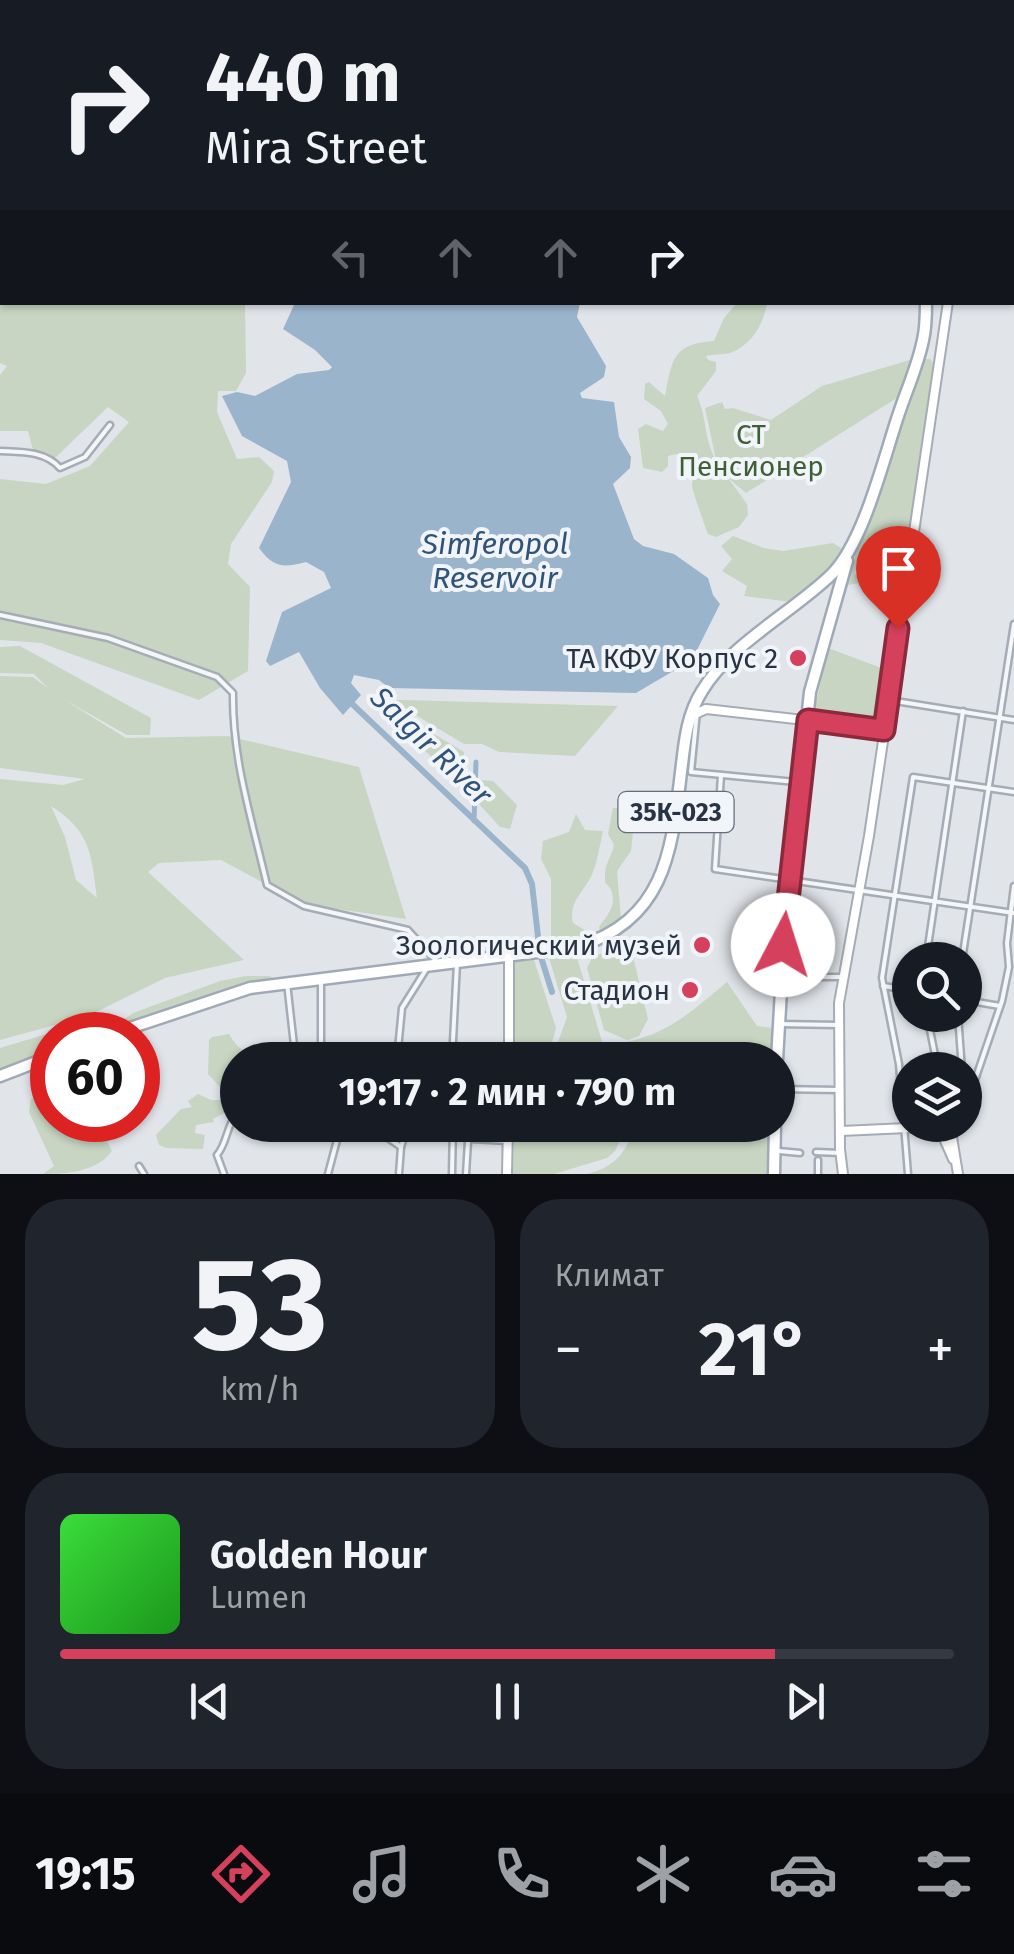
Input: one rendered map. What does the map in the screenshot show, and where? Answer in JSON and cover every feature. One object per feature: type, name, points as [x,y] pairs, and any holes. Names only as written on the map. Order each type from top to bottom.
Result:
[{"type":"main road","points":[[778,1042],[789,878],[815,669],[922,348],[926,305]]},
{"type":"main road","points":[[843,1174],[839,1025],[844,977],[948,305]]},
{"type":"main road","points":[[694,711],[728,664],[848,564],[864,514]]},
{"type":"main road","points":[[694,711],[720,669],[832,574],[853,541]]},
{"type":"main road","points":[[694,711],[885,727]]},
{"type":"main road","name":"35К-023","points":[[160,1017],[218,996],[550,951],[579,946],[612,933],[646,901],[663,873],[694,711]]},
{"type":"main road","points":[[509,956],[509,1042]]},
{"type":"main road","points":[[0,1076],[30,1064]]},
{"type":"main road","points":[[840,1131],[892,1127]]},
{"type":"main road","points":[[507,1174],[508,1142]]},
{"type":"main road","points":[[774,1142],[774,1174]]},
{"type":"main road","points":[[947,1142],[958,1174]]},
{"type":"main road","points":[[952,1142],[953,1159]]},
{"type":"street","points":[[0,451],[35,453],[60,468],[85,457],[110,424]]},
{"type":"street","points":[[0,615],[97,635],[217,677],[233,693],[232,729],[239,777],[268,885],[304,906],[408,930],[434,966],[402,1008],[398,1042]]},
{"type":"street","points":[[965,942],[1014,624]]},
{"type":"street","points":[[889,700],[1014,720]]},
{"type":"street","points":[[694,711],[691,772],[800,782]]},
{"type":"street","points":[[928,942],[963,711]]},
{"type":"street","points":[[721,775],[715,869],[1012,913]]},
{"type":"street","points":[[897,1052],[883,986],[913,778],[1014,792]]},
{"type":"street","points":[[982,1062],[1012,968],[1014,886]]},
{"type":"street","points":[[453,1042],[457,963]]},
{"type":"street","points":[[781,977],[844,977]]},
{"type":"street","points":[[321,980],[322,1042]]},
{"type":"street","points":[[287,984],[293,1042]]},
{"type":"street","points":[[883,986],[892,987]]},
{"type":"street","points":[[982,1003],[1001,1006]]},
{"type":"street","points":[[778,1024],[839,1025]]},
{"type":"street","points":[[795,1089],[842,1090]]},
{"type":"street","points":[[224,1142],[216,1155],[224,1174]]},
{"type":"street","points":[[328,1174],[336,1142]]},
{"type":"street","points":[[394,1142],[401,1147]]},
{"type":"street","points":[[399,1174],[403,1142]]},
{"type":"street","points":[[452,1174],[454,1142]]},
{"type":"street","points":[[466,1174],[468,1142]]},
{"type":"street","points":[[905,1142],[908,1174]]},
{"type":"street","points":[[774,1151],[800,1153]]},
{"type":"street","points":[[816,1152],[840,1153]]},
{"type":"street","points":[[818,1160],[818,1174]]},
{"type":"street","points":[[139,1166],[144,1174]]},
{"type":"green space","points":[[0,305],[245,305],[246,373],[236,391],[218,391],[217,412],[237,459],[259,457],[274,471],[272,482],[231,544],[228,564],[250,587],[248,671],[199,700],[41,643],[0,640],[0,479],[46,484],[90,466],[129,422],[108,407],[54,459],[33,450],[28,431],[0,431],[0,375],[7,366],[0,363]]},
{"type":"green space","name":"СТ Пенсионер","points":[[735,305],[766,305],[760,326],[745,345],[730,353],[706,356],[716,362],[716,371],[697,396],[716,460],[705,408],[722,402],[725,409],[771,420],[822,386],[910,360],[900,396],[746,493],[728,478],[747,504],[748,515],[739,527],[716,537],[708,534],[697,502],[692,486],[693,467],[676,454],[668,456],[668,466],[662,472],[643,468],[638,429],[646,424],[663,431],[668,424],[661,411],[644,399],[645,384],[649,382],[665,396],[676,356],[690,346],[714,341],[724,318]]},
{"type":"green space","points":[[923,359],[930,359],[935,365],[908,539],[881,558],[859,555],[854,574],[860,576],[859,583],[848,585],[830,637],[827,636]]},
{"type":"green space","points":[[733,536],[783,551],[833,543],[842,553],[825,575],[792,602],[744,596],[747,586],[722,571],[732,559],[721,546]]},
{"type":"green space","points":[[20,646],[151,718],[150,735],[127,735],[63,699],[126,738],[227,736],[359,767],[406,919],[303,904],[221,860],[159,863],[148,872],[244,960],[165,978],[96,1012],[30,1012],[30,1032],[0,1040],[0,779],[63,785],[85,779],[0,768],[0,676],[33,677],[49,689],[34,674],[0,673],[0,647]],"holes":[[[51,806],[74,825],[87,845],[97,898],[76,880],[65,837]]]},
{"type":"green space","points":[[828,648],[887,670],[880,720],[814,713]]},
{"type":"green space","points":[[368,699],[618,706],[575,756],[499,752],[482,744],[464,744],[414,714]]},
{"type":"green space","points":[[412,721],[464,752],[463,785],[395,724]]},
{"type":"green space","points":[[481,780],[493,781],[517,805],[510,829],[500,827],[479,804]]},
{"type":"green space","points":[[613,808],[657,810],[651,821],[634,822],[631,851],[617,871],[621,919],[600,931],[613,900],[605,876],[614,845],[608,834]]},
{"type":"green space","points":[[576,814],[585,830],[603,831],[593,872],[573,908],[573,923],[588,932],[581,940],[551,944],[551,879],[541,859],[543,841],[569,832]]},
{"type":"green space","points":[[624,943],[630,944],[648,1019],[639,1036],[627,1040],[604,1030],[587,968],[592,958]]},
{"type":"green space","points":[[576,954],[602,1042],[558,1042],[567,1017],[549,958]]},
{"type":"green space","points":[[533,957],[556,1028],[552,1042],[514,1042],[515,959]]},
{"type":"green space","points":[[246,976],[270,976],[275,980],[230,988],[160,1013],[136,1012],[220,981]]},
{"type":"green space","points":[[727,982],[757,1026],[773,1028],[773,1042],[627,1042],[671,1025]]},
{"type":"green space","points":[[229,1034],[235,1042],[220,1042],[220,1087],[208,1074],[212,1037]]},
{"type":"green space","points":[[30,1039],[30,1059],[0,1070],[0,1048]]},
{"type":"green space","points":[[198,1094],[220,1100],[220,1115],[214,1122],[196,1125],[195,1133],[205,1135],[203,1149],[159,1145],[160,1131],[181,1109],[192,1107],[188,1101]]},
{"type":"green space","points":[[43,1142],[107,1142],[112,1151],[90,1168],[43,1174],[54,1166]]},
{"type":"green space","points":[[514,1142],[619,1142],[607,1158],[554,1174],[513,1174]]},
{"type":"green space","points":[[770,1142],[769,1174],[587,1174],[605,1167],[628,1143]]},
{"type":"water","name":"Simferopol Reservoir","points":[[294,305],[580,305],[577,317],[606,366],[604,377],[580,393],[582,398],[614,402],[619,437],[631,457],[630,468],[613,484],[634,539],[643,546],[674,554],[708,578],[720,604],[692,660],[636,693],[389,688],[379,680],[354,675],[351,683],[361,695],[343,715],[320,688],[299,652],[270,666],[266,661],[282,612],[331,588],[324,572],[306,562],[280,565],[259,548],[291,482],[287,461],[242,436],[222,396],[237,392],[255,396],[297,374],[332,367],[315,350],[283,329]]},
{"type":"waterway","name":"Salgir River","points":[[348,700],[525,868],[532,884],[540,954],[552,992]]},
{"type":"waterway","points":[[474,821],[476,762]]},
{"type":"place","name":"ТА КФУ Корпус 2","points":[[798,658]]},
{"type":"place","name":"Зоологический музей","points":[[702,945]]},
{"type":"place","name":"Стадион","points":[[690,990]]},
{"type":"route","points":[[783,945],[808,720],[884,730],[898,628]]}]
